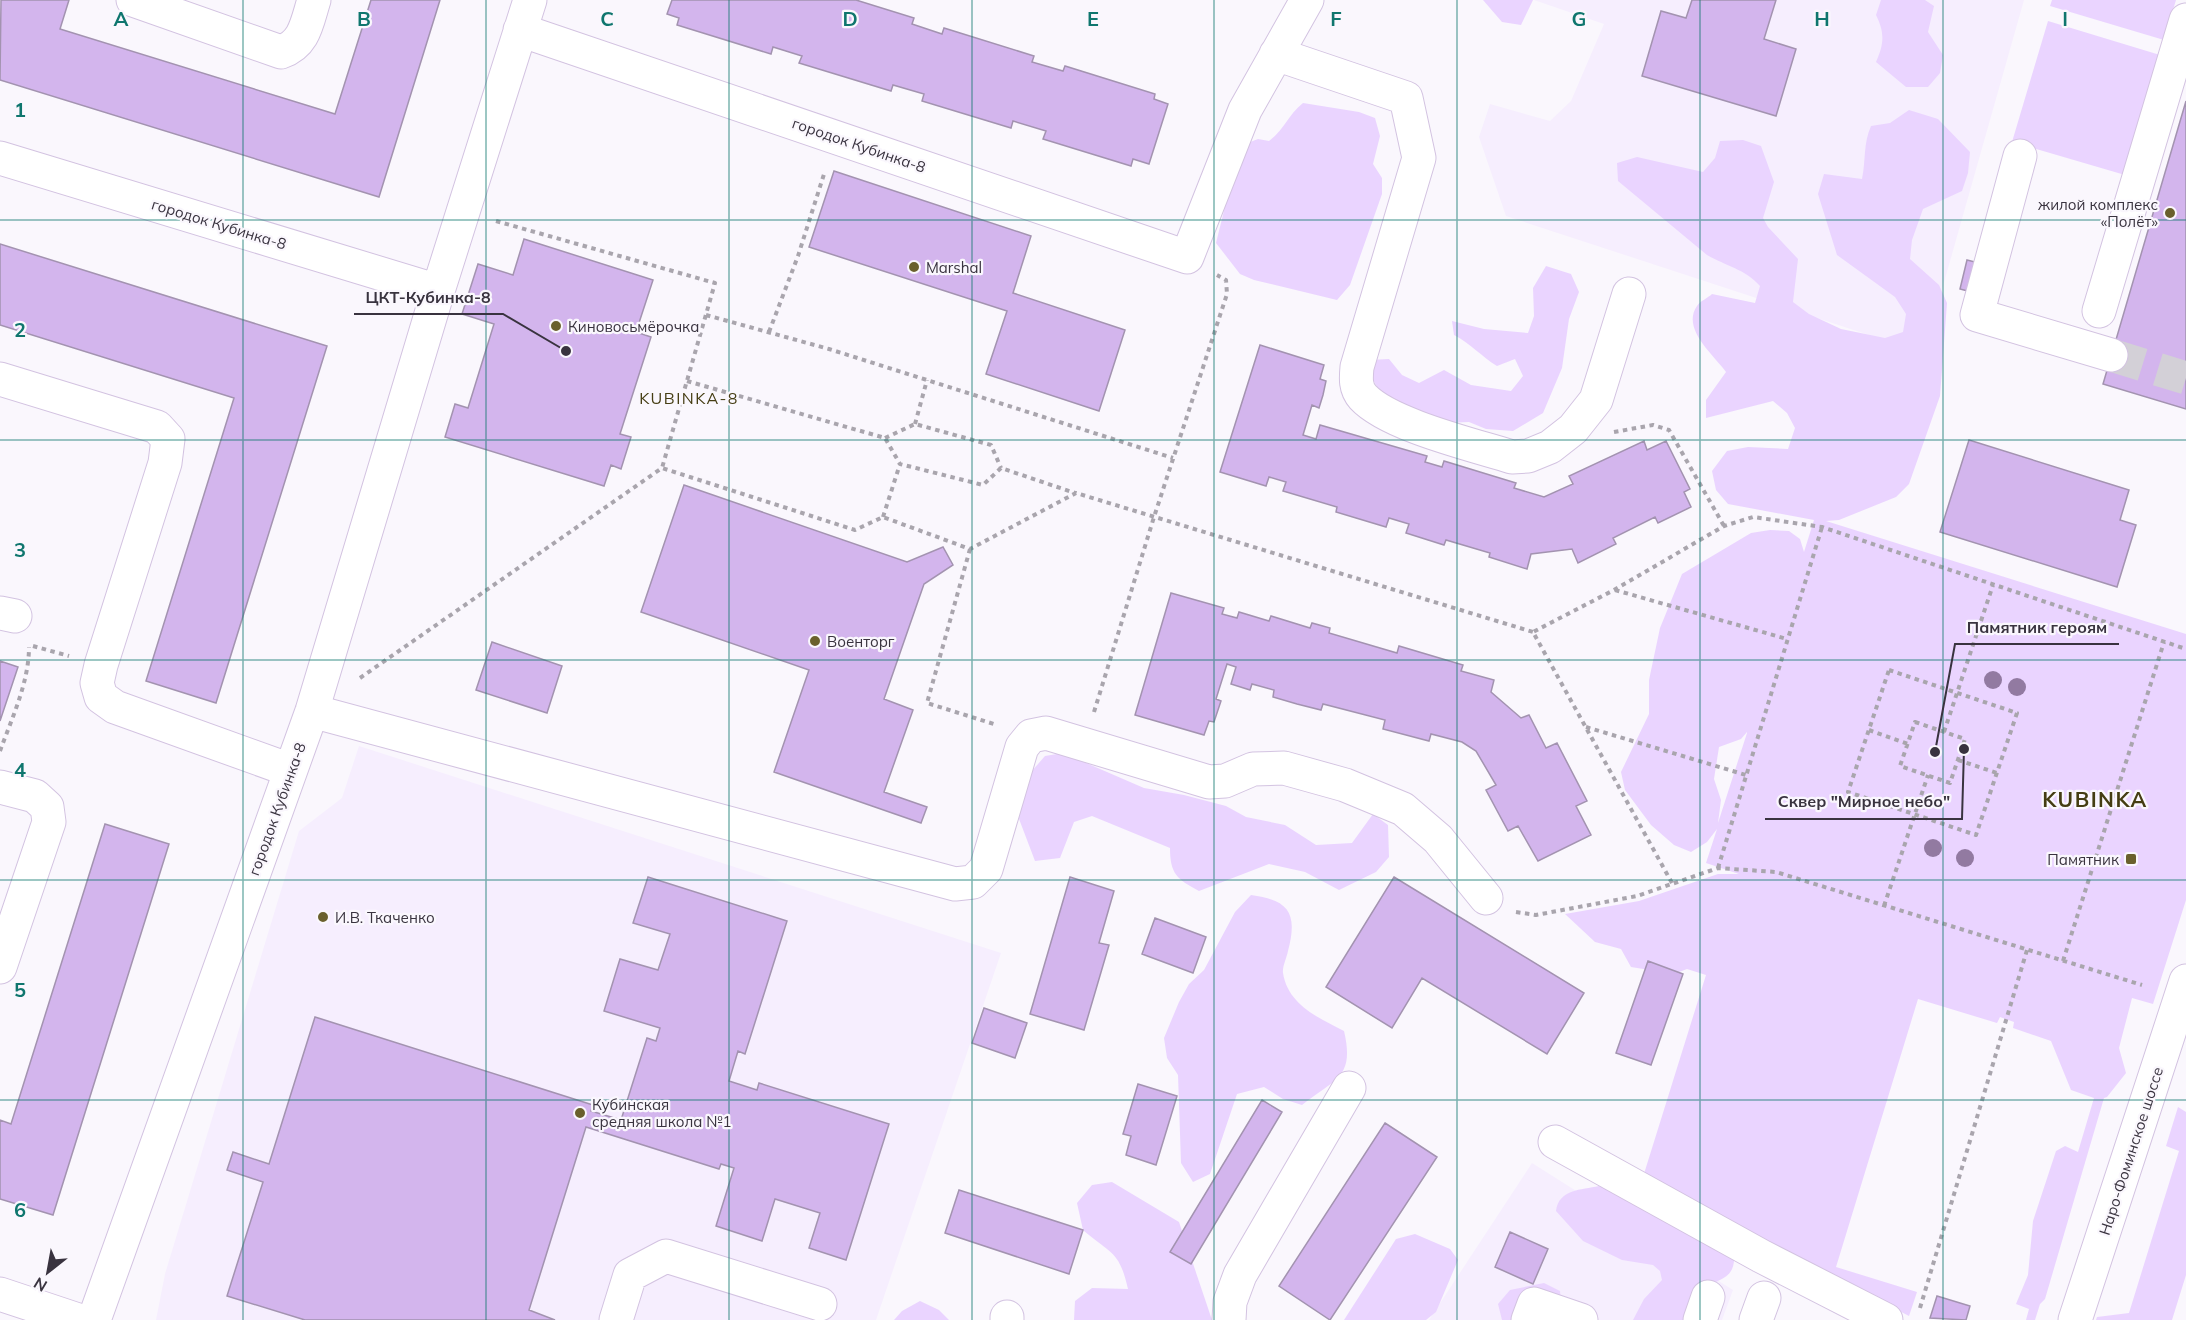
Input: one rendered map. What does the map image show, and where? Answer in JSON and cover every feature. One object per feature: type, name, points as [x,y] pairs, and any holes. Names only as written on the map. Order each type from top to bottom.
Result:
[{"type":"street","points":[[133,0],[281,52],[293,48],[303,34],[314,0]]},
{"type":"street","points":[[1187,257],[1245,110],[1307,0]]},
{"type":"street","name":"городок Кубинка-8","points":[[94,1320],[312,711],[438,291],[525,15],[836,137],[1187,257]]},
{"type":"street","points":[[2099,311],[2186,20]]},
{"type":"street","points":[[1276,54],[1406,98],[1419,158],[1357,367],[1356,383],[1363,396],[1403,421],[1512,458],[1528,456],[1550,447],[1573,429],[1596,400],[1629,294]]},
{"type":"street","points":[[2020,156],[1977,315],[2111,355]]},
{"type":"street","name":"городок Кубинка-8","points":[[0,158],[438,291]]},
{"type":"street","points":[[0,379],[157,427],[168,439],[165,463],[101,665],[98,683],[101,697],[115,707],[290,770]]},
{"type":"street","points":[[312,711],[955,884],[973,882],[986,869],[1023,747],[1031,736],[1047,733],[1209,782],[1225,781],[1253,769],[1284,768],[1345,785],[1403,808],[1438,839],[1486,898]]},
{"type":"street","points":[[0,787],[34,796],[47,807],[49,822],[0,967]]},
{"type":"street","name":"Наро-Фоминское шоссе","points":[[2075,1320],[2186,981]]},
{"type":"street","points":[[1229,1320],[1230,1302],[1240,1275],[1349,1088]]},
{"type":"street","points":[[1555,1142],[1761,1256],[1886,1320]]},
{"type":"street","points":[[616,1320],[630,1275],[666,1256],[820,1304]]},
{"type":"street","points":[[0,1294],[78,1320]]},
{"type":"street","points":[[1528,1320],[1534,1304],[1581,1320]]},
{"type":"path","points":[[769,332],[798,256],[836,137]]},
{"type":"path","points":[[312,711],[662,468],[715,283],[463,211]]},
{"type":"path","points":[[1084,745],[1154,516],[1227,294],[1226,280],[1187,257]]},
{"type":"path","points":[[706,315],[927,380],[1173,458]]},
{"type":"path","points":[[915,423],[927,380]]},
{"type":"path","points":[[687,381],[885,438],[915,423],[992,445],[1001,468]]},
{"type":"path","points":[[1573,429],[1621,433],[1653,425],[1669,430],[1724,526]]},
{"type":"path","points":[[885,438],[900,464],[983,485],[1001,468]]},
{"type":"path","points":[[883,517],[900,464]]},
{"type":"path","points":[[662,468],[855,530],[883,517],[970,549]]},
{"type":"path","points":[[1001,468],[1533,632],[1672,883]]},
{"type":"path","points":[[1031,736],[927,703],[970,549],[1076,493]]},
{"type":"path","points":[[1533,632],[1614,590],[1724,526],[1753,517],[1822,527],[2186,649]]},
{"type":"path","points":[[1718,868],[1822,527]]},
{"type":"path","points":[[1944,732],[1994,585]]},
{"type":"path","points":[[1614,590],[1787,639]]},
{"type":"path","points":[[0,751],[29,661],[29,645],[7,615]]},
{"type":"path","points":[[2063,961],[2164,642]]},
{"type":"path","points":[[1889,670],[1957,693],[2017,713],[1976,835],[1848,792],[1889,670]]},
{"type":"path","points":[[1915,722],[1944,732],[1965,739],[1950,783],[1900,766],[1915,722]]},
{"type":"path","points":[[1586,727],[1746,775]]},
{"type":"path","points":[[1869,730],[1908,744]]},
{"type":"path","points":[[1958,760],[1997,773]]},
{"type":"path","points":[[1884,906],[1928,775]]},
{"type":"path","points":[[1486,898],[1508,910],[1536,915],[1637,896],[1718,868],[1776,872],[2142,985]]},
{"type":"path","points":[[1920,1309],[2027,950]]},
{"type":"shaded area","points":[[1483,0],[1533,0],[1521,25],[1502,22]]},
{"type":"shaded area","points":[[1534,0],[2024,0],[1924,353],[1506,216],[1479,137],[1490,104],[1550,121],[1571,101],[1604,24]]},
{"type":"shaded area","points":[[1881,0],[1925,0],[1934,6],[1928,32],[1943,55],[1940,73],[1928,87],[1906,87],[1876,62],[1881,50],[1882,38],[1881,27],[1876,15]]},
{"type":"shaded area","points":[[2052,0],[2176,0],[2164,40],[2050,6]]},
{"type":"shaded area","points":[[2048,21],[2160,55],[2125,175],[2012,142]]},
{"type":"shaded area","points":[[1303,103],[1359,112],[1375,118],[1380,136],[1373,164],[1382,178],[1382,194],[1350,285],[1337,300],[1254,280],[1240,274],[1216,243],[1240,146],[1258,139],[1269,141]]},
{"type":"shaded area","points":[[1909,110],[1938,119],[1970,152],[1968,173],[1962,191],[1923,209],[1912,240],[1910,259],[1939,285],[1947,303],[1940,396],[1909,484],[1896,497],[1839,520],[1826,521],[2186,634],[2186,900],[2153,1004],[2132,998],[2119,1048],[2126,1073],[2104,1098],[2045,1299],[2040,1304],[2035,1320],[2026,1320],[2029,1309],[2016,1304],[2028,1275],[2033,1221],[2056,1151],[2065,1146],[2078,1152],[2094,1098],[2071,1090],[2051,1041],[2013,1028],[2014,1022],[2000,1017],[1997,1023],[1918,999],[1836,1267],[1917,1292],[1909,1316],[1643,1177],[1706,975],[1687,969],[1674,974],[1631,967],[1621,949],[1595,942],[1565,914],[1639,901],[1718,874],[1739,874],[1706,863],[1717,829],[1707,842],[1691,852],[1674,845],[1651,825],[1625,790],[1621,772],[1649,714],[1649,680],[1660,628],[1682,574],[1751,533],[1770,530],[1789,531],[1800,539],[1804,552],[1814,520],[1728,504],[1716,490],[1712,471],[1727,451],[1748,447],[1788,449],[1795,428],[1787,413],[1773,401],[1706,418],[1706,400],[1726,372],[1696,333],[1693,315],[1698,304],[1712,294],[1755,303],[1760,286],[1742,272],[1707,255],[1618,181],[1617,163],[1637,157],[1703,172],[1715,158],[1720,141],[1743,140],[1761,146],[1774,182],[1763,218],[1768,227],[1798,259],[1793,302],[1809,314],[1841,329],[1885,338],[1903,332],[1906,314],[1895,297],[1837,255],[1818,194],[1824,174],[1862,179],[1871,126],[1890,123]],"holes":[[[1747,732],[1718,823],[1721,800],[1714,779],[1719,747],[1741,739]]]},
{"type":"shaded area","points":[[1546,266],[1571,274],[1579,292],[1569,319],[1562,368],[1543,413],[1513,431],[1486,429],[1469,422],[1446,423],[1388,406],[1372,378],[1369,360],[1389,359],[1402,375],[1419,383],[1444,370],[1471,385],[1511,391],[1523,376],[1515,359],[1497,366],[1454,335],[1452,321],[1484,329],[1528,333],[1534,316],[1533,288]]},
{"type":"shaded area","name":"Кубинская средняя школа №1","points":[[359,746],[1001,953],[876,1320],[156,1320],[165,1274],[299,831],[342,798]]},
{"type":"shaded area","points":[[1063,753],[1144,788],[1226,806],[1246,817],[1285,825],[1316,845],[1352,843],[1373,814],[1388,825],[1389,857],[1376,872],[1339,890],[1305,872],[1269,864],[1199,891],[1176,875],[1171,864],[1170,848],[1092,816],[1074,822],[1060,858],[1035,861],[1016,811],[1031,772],[1045,756]]},
{"type":"shaded area","points":[[1251,895],[1274,901],[1288,911],[1292,927],[1283,971],[1286,984],[1291,994],[1306,1009],[1344,1031],[1347,1059],[1340,1076],[1302,1105],[1283,1099],[1264,1087],[1237,1094],[1210,1174],[1193,1182],[1181,1163],[1178,1075],[1167,1058],[1164,1038],[1189,984],[1204,970],[1235,912]]},
{"type":"shaded area","points":[[2178,1107],[2186,1112],[2186,1275],[2172,1320],[2096,1320],[2097,1317],[2129,1313],[2179,1151],[2166,1146]]},
{"type":"shaded area","points":[[1532,1163],[1733,1290],[1722,1320],[1429,1320]]},
{"type":"shaded area","points":[[1112,1182],[1179,1222],[1212,1320],[1074,1320],[1075,1301],[1092,1288],[1128,1289],[1117,1259],[1083,1230],[1077,1203],[1092,1185]]},
{"type":"shaded area","points":[[1599,1186],[1639,1196],[1734,1254],[1734,1263],[1729,1274],[1702,1290],[1687,1320],[1633,1320],[1644,1299],[1662,1280],[1660,1271],[1653,1265],[1622,1260],[1583,1241],[1556,1211],[1561,1198],[1566,1194]]},
{"type":"shaded area","points":[[1415,1234],[1450,1249],[1458,1260],[1436,1312],[1426,1320],[1344,1320],[1396,1239]]},
{"type":"shaded area","points":[[1544,1283],[1560,1291],[1562,1311],[1577,1320],[1502,1320],[1498,1304],[1510,1290]]},
{"type":"shaded area","points":[[920,1301],[939,1310],[949,1320],[894,1320],[902,1311]]},
{"type":"building","points":[[1,0],[69,0],[60,29],[335,114],[371,0],[440,0],[379,197],[0,80]]},
{"type":"building","points":[[672,0],[856,0],[914,18],[912,24],[942,34],[944,28],[1034,56],[1032,62],[1063,71],[1065,66],[1155,94],[1154,99],[1168,104],[1149,164],[1133,159],[1131,166],[1043,139],[1046,131],[1013,121],[1011,128],[922,101],[924,94],[893,85],[891,91],[799,63],[802,56],[773,47],[771,54],[677,25],[679,18],[667,14]]},
{"type":"building","points":[[1692,0],[1776,0],[1764,39],[1796,49],[1776,116],[1642,76],[1661,11],[1686,18]]},
{"type":"building","name":"жилой комплекс «Полёт»","points":[[2186,101],[2186,409],[2103,384]]},
{"type":"building","points":[[834,171],[1031,236],[1013,293],[1125,330],[1099,411],[986,374],[1007,311],[809,247]]},
{"type":"building","points":[[524,239],[653,280],[636,332],[651,337],[620,434],[631,437],[621,469],[611,465],[604,486],[445,437],[455,404],[468,408],[494,324],[462,314],[478,264],[513,275]]},
{"type":"building","points":[[0,244],[327,346],[216,703],[146,681],[234,398],[0,325]]},
{"type":"building","points":[[1967,260],[1983,264],[1975,293],[1960,289]]},
{"type":"building","points":[[1260,345],[1324,365],[1320,379],[1326,381],[1323,395],[1319,408],[1312,405],[1303,435],[1316,439],[1320,425],[1427,456],[1425,462],[1442,467],[1444,461],[1516,483],[1514,488],[1544,497],[1573,484],[1569,476],[1644,441],[1647,450],[1666,441],[1690,489],[1684,492],[1691,507],[1658,523],[1655,517],[1613,538],[1616,544],[1578,563],[1572,549],[1531,554],[1527,569],[1489,557],[1490,553],[1446,540],[1444,545],[1406,533],[1409,524],[1389,518],[1386,527],[1336,512],[1337,507],[1283,491],[1286,482],[1269,477],[1266,486],[1220,472]]},
{"type":"building","points":[[1969,440],[2129,490],[2120,520],[2136,525],[2117,587],[1940,532]]},
{"type":"building","name":"Военторг","points":[[684,485],[907,562],[943,547],[953,565],[924,584],[884,699],[913,710],[884,792],[927,807],[921,823],[774,772],[809,670],[641,612]]},
{"type":"building","points":[[1171,593],[1224,608],[1222,614],[1237,618],[1239,612],[1269,621],[1271,616],[1310,628],[1312,623],[1330,628],[1329,633],[1397,653],[1399,646],[1463,665],[1461,671],[1494,680],[1491,692],[1521,718],[1529,715],[1546,748],[1557,743],[1587,801],[1576,806],[1591,835],[1538,861],[1518,826],[1508,831],[1486,790],[1496,785],[1476,751],[1462,742],[1431,734],[1429,741],[1383,729],[1385,720],[1323,704],[1321,710],[1273,697],[1274,690],[1252,684],[1250,690],[1231,684],[1236,667],[1227,664],[1216,699],[1221,701],[1214,722],[1209,721],[1204,735],[1135,715]]},
{"type":"building","points":[[492,642],[562,666],[547,713],[476,690]]},
{"type":"building","points":[[0,661],[18,667],[0,721]]},
{"type":"building","points":[[105,824],[169,844],[53,1215],[0,1199],[0,1120],[11,1124]]},
{"type":"building","points":[[648,877],[787,921],[745,1054],[738,1051],[729,1081],[757,1090],[759,1083],[889,1124],[846,1260],[809,1248],[820,1213],[775,1199],[762,1241],[716,1226],[734,1168],[721,1164],[719,1169],[586,1127],[529,1310],[555,1320],[305,1320],[227,1296],[263,1182],[227,1170],[233,1152],[269,1164],[315,1017],[593,1105],[591,1111],[621,1120],[647,1038],[656,1041],[660,1028],[604,1011],[620,959],[658,970],[670,934],[633,923]]},
{"type":"building","points":[[1070,877],[1114,891],[1099,943],[1109,945],[1084,1030],[1030,1014]]},
{"type":"building","points":[[1394,877],[1584,993],[1547,1054],[1422,978],[1392,1028],[1326,987]]},
{"type":"building","points":[[1155,918],[1206,937],[1193,973],[1142,954]]},
{"type":"building","points":[[1648,961],[1683,974],[1651,1065],[1616,1053]]},
{"type":"building","points":[[984,1008],[1027,1023],[1015,1058],[972,1043]]},
{"type":"building","points":[[1138,1084],[1177,1096],[1156,1165],[1126,1155],[1131,1136],[1123,1134]]},
{"type":"building","points":[[1262,1100],[1282,1112],[1191,1264],[1170,1252]]},
{"type":"building","points":[[1385,1123],[1437,1157],[1330,1320],[1279,1286]]},
{"type":"building","points":[[959,1190],[1083,1230],[1069,1274],[945,1233]]},
{"type":"building","points":[[1510,1232],[1548,1249],[1533,1284],[1495,1267]]},
{"type":"building","points":[[1937,1296],[1970,1306],[1966,1320],[1930,1318]]},
{"type":"tunnel","points":[[2111,355],[2186,378]]},
{"type":"place","name":"жилой комплекс «Полёт»","points":[[2170,213]]},
{"type":"place","name":"Marshal","points":[[914,267]]},
{"type":"place","name":"Киновосьмёрочка","points":[[556,326]]},
{"type":"place","name":"ЦКТ-Кубинка-8","points":[[566,351]]},
{"type":"place","name":"Военторг","points":[[815,641]]},
{"type":"place","name":"Сквер \"Мирное небо\"","points":[[1964,749]]},
{"type":"place","name":"Памятник героям","points":[[1935,752]]},
{"type":"place","name":"Памятник","points":[[2131,859]]},
{"type":"place","name":"И.В. Ткаченко","points":[[323,917]]},
{"type":"place","name":"Кубинская средняя школа №1","points":[[580,1113]]},
{"type":"district","name":"KUBINKA-8","points":[[689,398]]},
{"type":"district","name":"KUBINKA","points":[[2095,799]]}]
